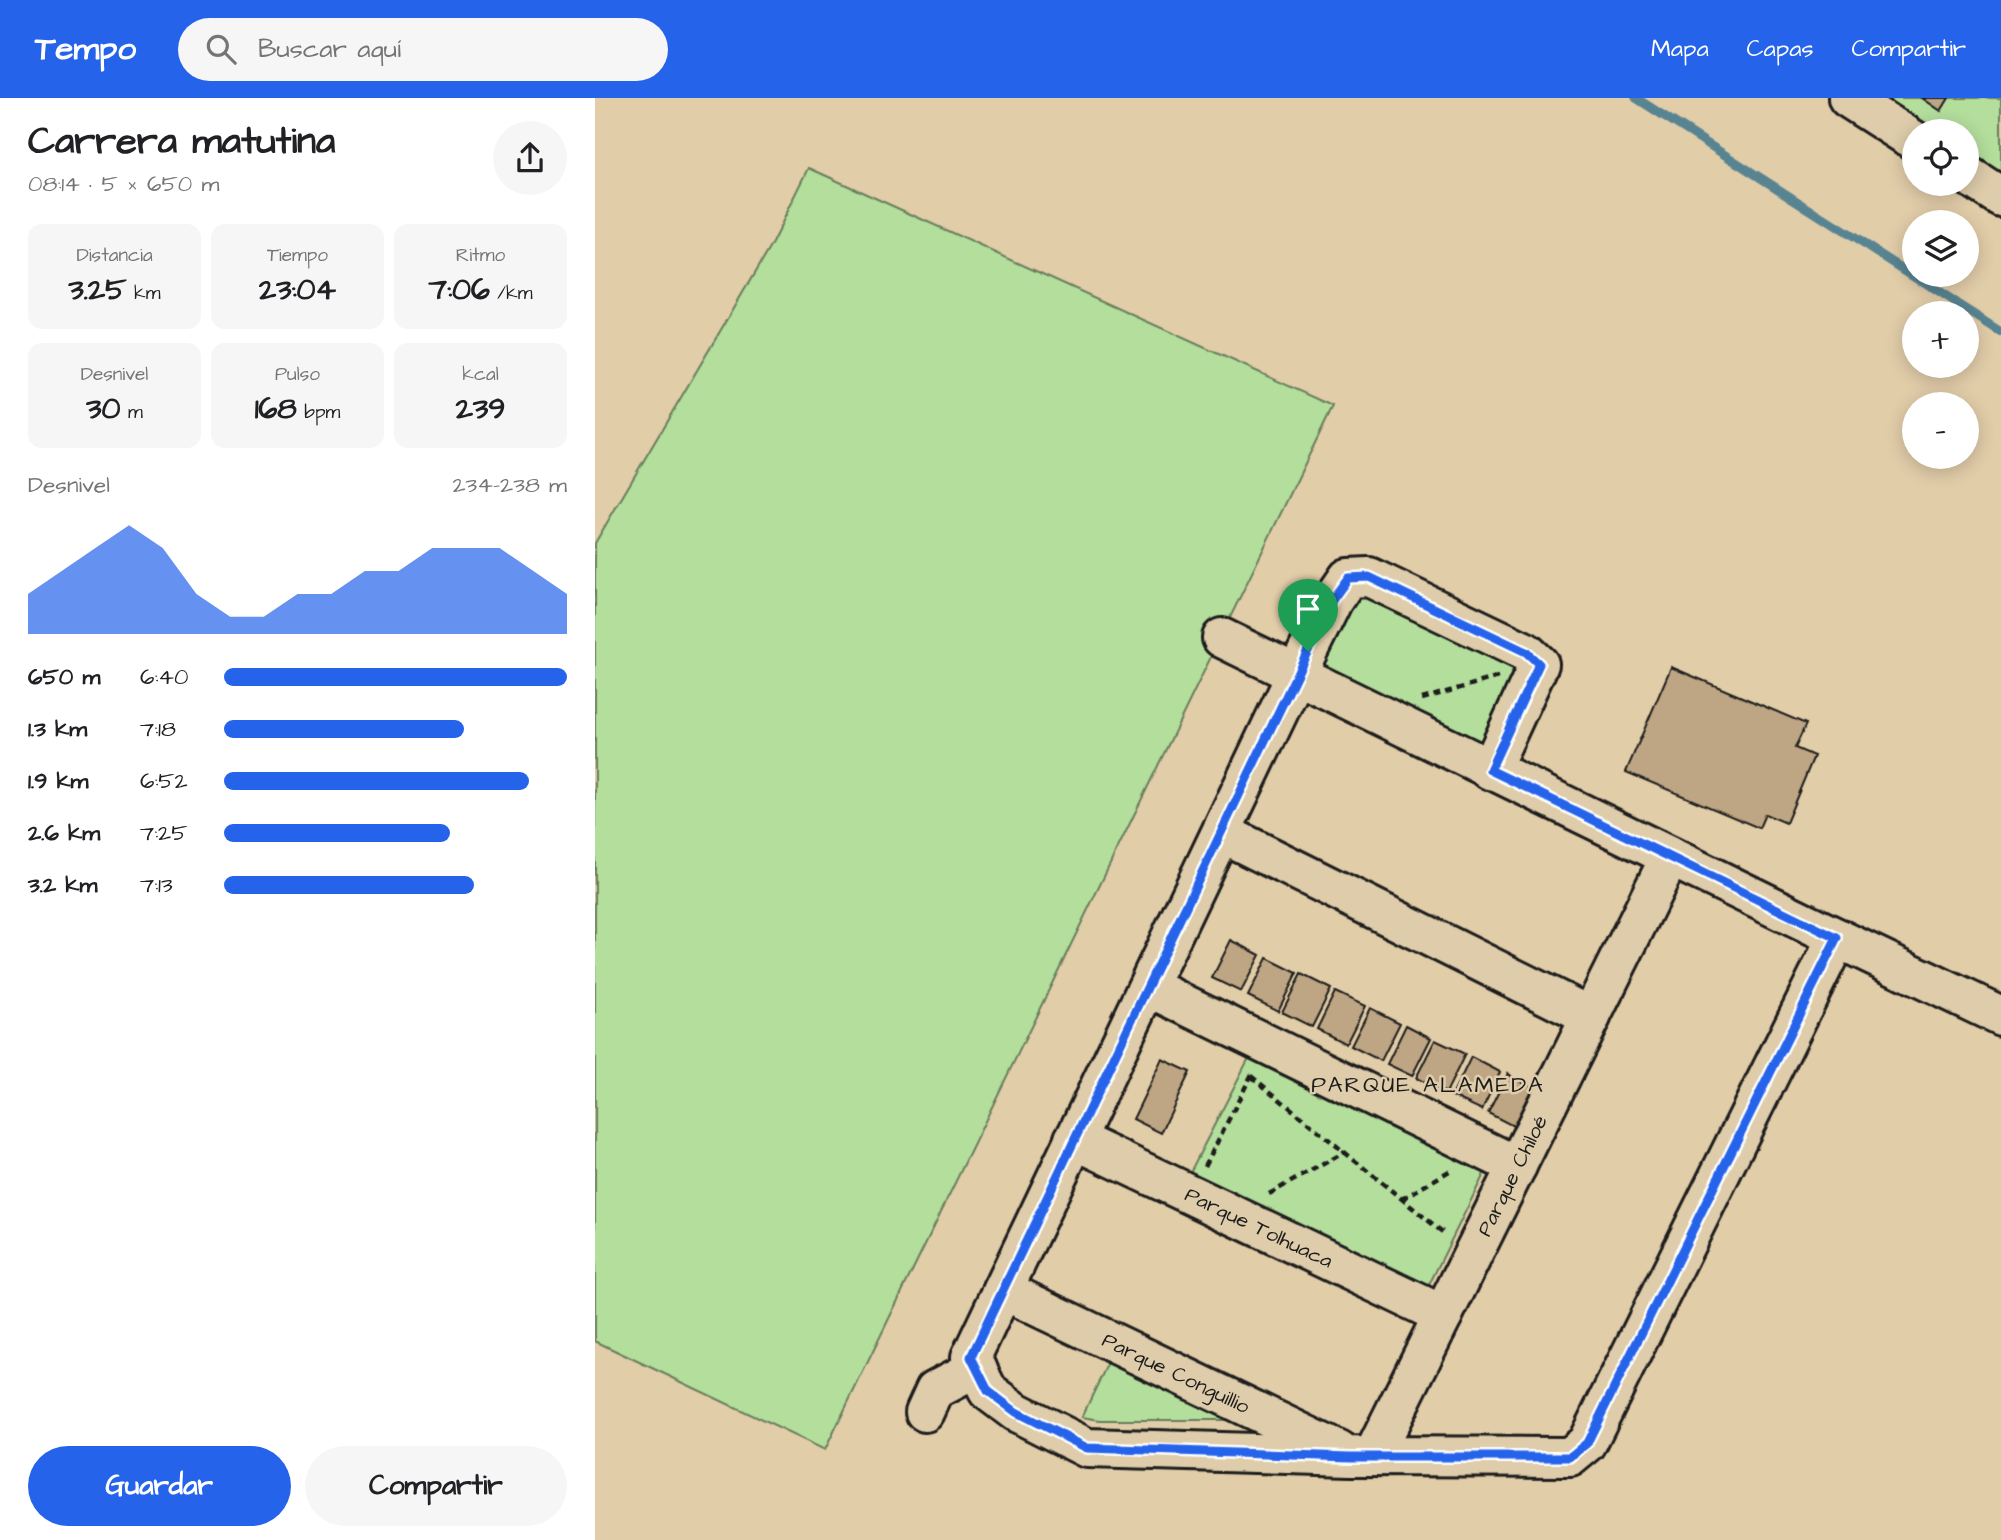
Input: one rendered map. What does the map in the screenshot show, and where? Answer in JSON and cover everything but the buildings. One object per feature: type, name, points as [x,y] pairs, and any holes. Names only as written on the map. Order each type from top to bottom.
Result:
[{"type":"street","points":[[1848,98],[1902,133]]},
{"type":"street","points":[[1979,183],[2001,197]]},
{"type":"street","points":[[1490,770],[1539,664],[1526,652],[1369,577],[1348,578],[1332,600],[971,1357],[988,1391],[1016,1412],[1087,1448],[1362,1457],[1570,1457],[1587,1443],[1837,938]]},
{"type":"street","points":[[1222,638],[2001,1016]]},
{"type":"street","points":[[1221,833],[1591,1017]]},
{"type":"street","name":"Parque Chiloé","points":[[1362,1457],[1443,1315],[1472,1256],[1501,1158],[1591,1017],[1670,857]]},
{"type":"street","points":[[1149,987],[1259,1060],[1501,1158]]},
{"type":"street","name":"Parque Tolhuaca","points":[[1074,1139],[1443,1315]]},
{"type":"street","name":"Parque Conguillio","points":[[1003,1290],[1362,1457]]},
{"type":"street","points":[[925,1412],[935,1390],[977,1368]]},
{"type":"path","points":[[1412,703],[1539,664]]},
{"type":"path","points":[[1191,1195],[1259,1060],[1345,1152],[1472,1256]]},
{"type":"path","points":[[1233,1215],[1345,1152]]},
{"type":"path","points":[[1402,1199],[1501,1158]]},
{"type":"green space","points":[[1880,98],[2001,98],[2001,176],[1979,162],[1979,119],[1913,119]]},
{"type":"green space","points":[[809,168],[1333,406],[825,1450],[595,1341],[595,543],[771,245]]},
{"type":"green space","points":[[1352,588],[1522,664],[1495,749],[1313,662]]},
{"type":"green space","points":[[1254,1048],[1490,1162],[1424,1295],[1186,1180]]},
{"type":"green space","points":[[1112,1354],[1247,1420],[1100,1420],[1082,1417]]},
{"type":"waterway","points":[[1636,98],[2001,332]]},
{"type":"district","name":"PARQUE ALAMEDA","points":[[1428,1084]]},
{"type":"route","points":[[1369,577],[1526,652],[1539,664],[1490,770],[1837,938],[1587,1443],[1570,1457],[1351,1457],[1087,1448],[1016,1412],[988,1391],[971,1357],[1308,651],[1332,600],[1348,578],[1369,577]]}]
